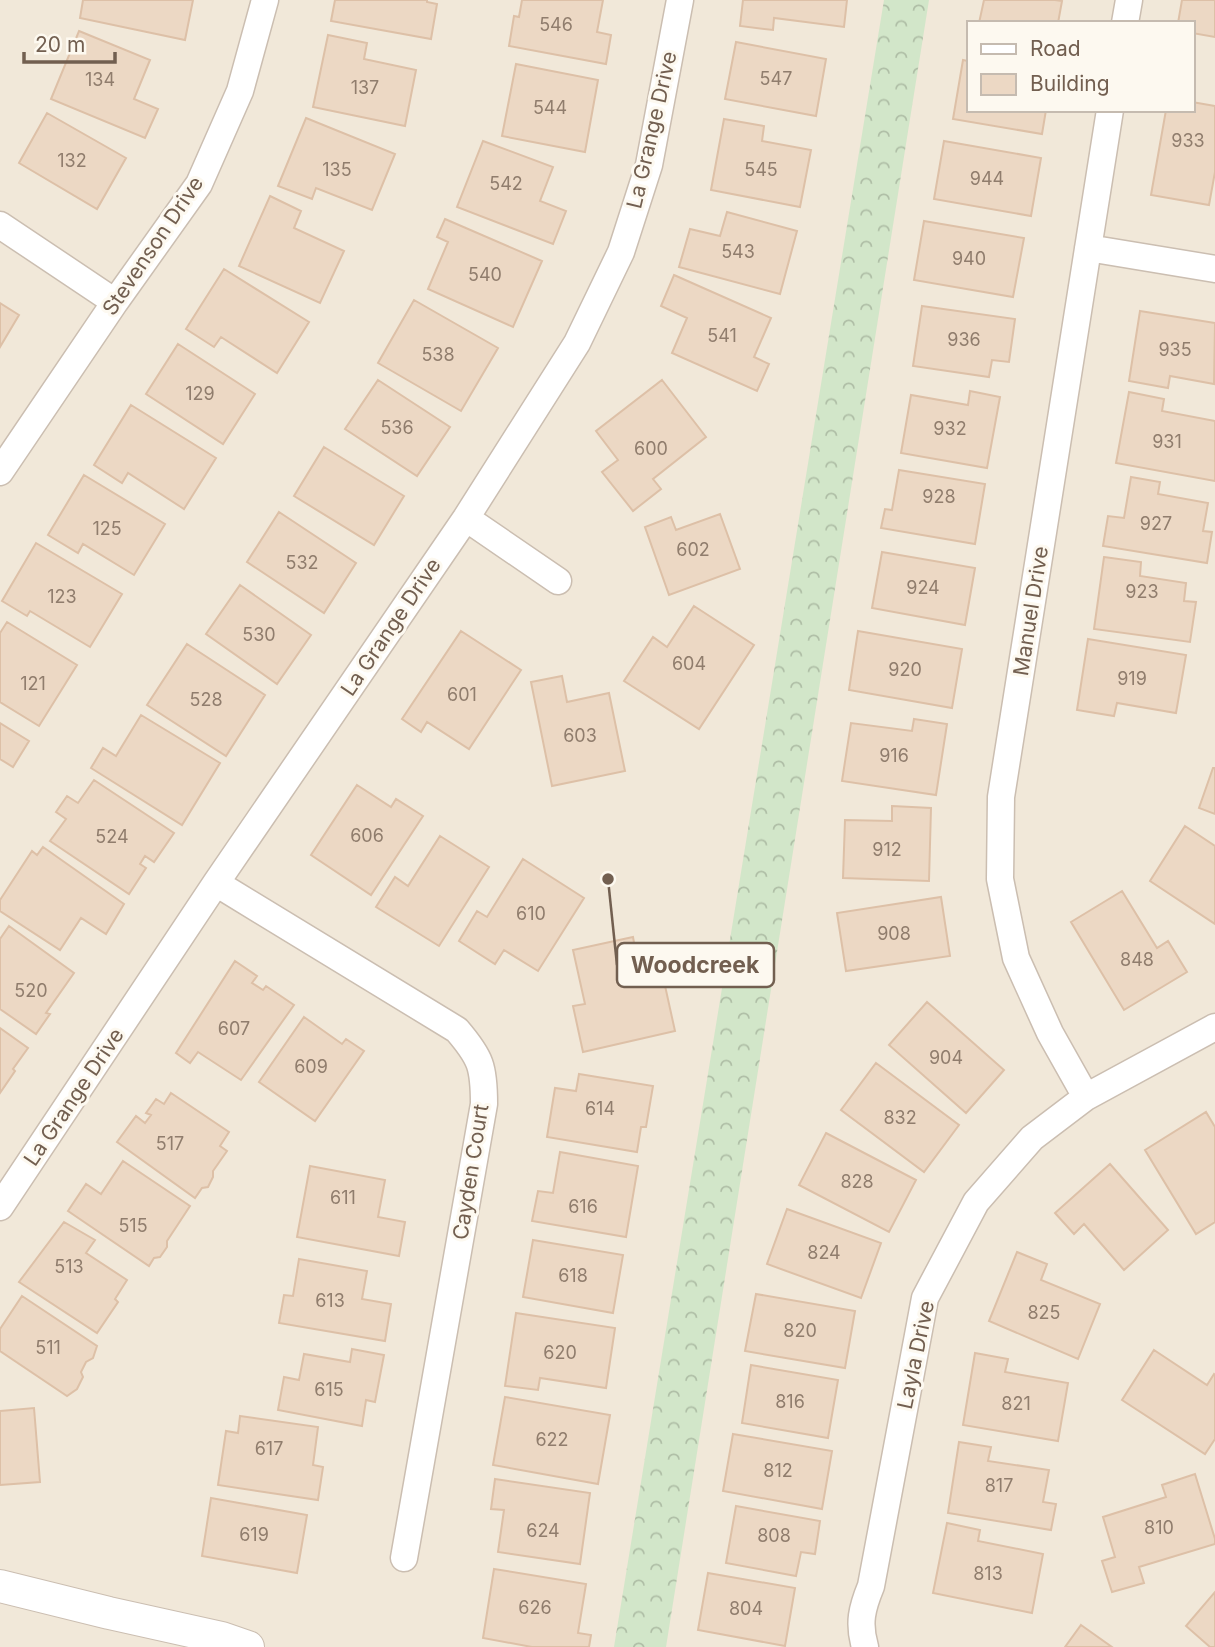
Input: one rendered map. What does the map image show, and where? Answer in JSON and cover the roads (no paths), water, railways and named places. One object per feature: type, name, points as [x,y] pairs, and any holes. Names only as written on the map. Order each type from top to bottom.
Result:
[{"type":"street","name":"Stevenson Drive","points":[[0,472],[199,184],[240,91],[265,0]]},
{"type":"street","name":"La Grange Drive","points":[[0,1208],[216,883],[466,518],[577,343],[621,252],[649,165],[680,0]]},
{"type":"street","points":[[1125,21],[1129,0]]},
{"type":"street","name":"Manuel Drive","points":[[1086,1097],[1050,1032],[1016,958],[1000,879],[1001,797],[1110,112]]},
{"type":"street","points":[[0,225],[115,302]]},
{"type":"street","points":[[1088,248],[1215,269]]},
{"type":"street","points":[[466,518],[558,581]]},
{"type":"street","name":"Cayden Court","points":[[216,883],[457,1030],[475,1051],[484,1077],[484,1104],[404,1558]]},
{"type":"street","name":"Layla Drive","points":[[864,1647],[861,1633],[862,1609],[871,1586],[925,1298],[976,1202],[1032,1138],[1086,1097],[1215,1027]]},
{"type":"street","points":[[0,1586],[222,1638],[248,1647]]},
{"type":"place","name":"Woodcreek","points":[[608,879]]}]
